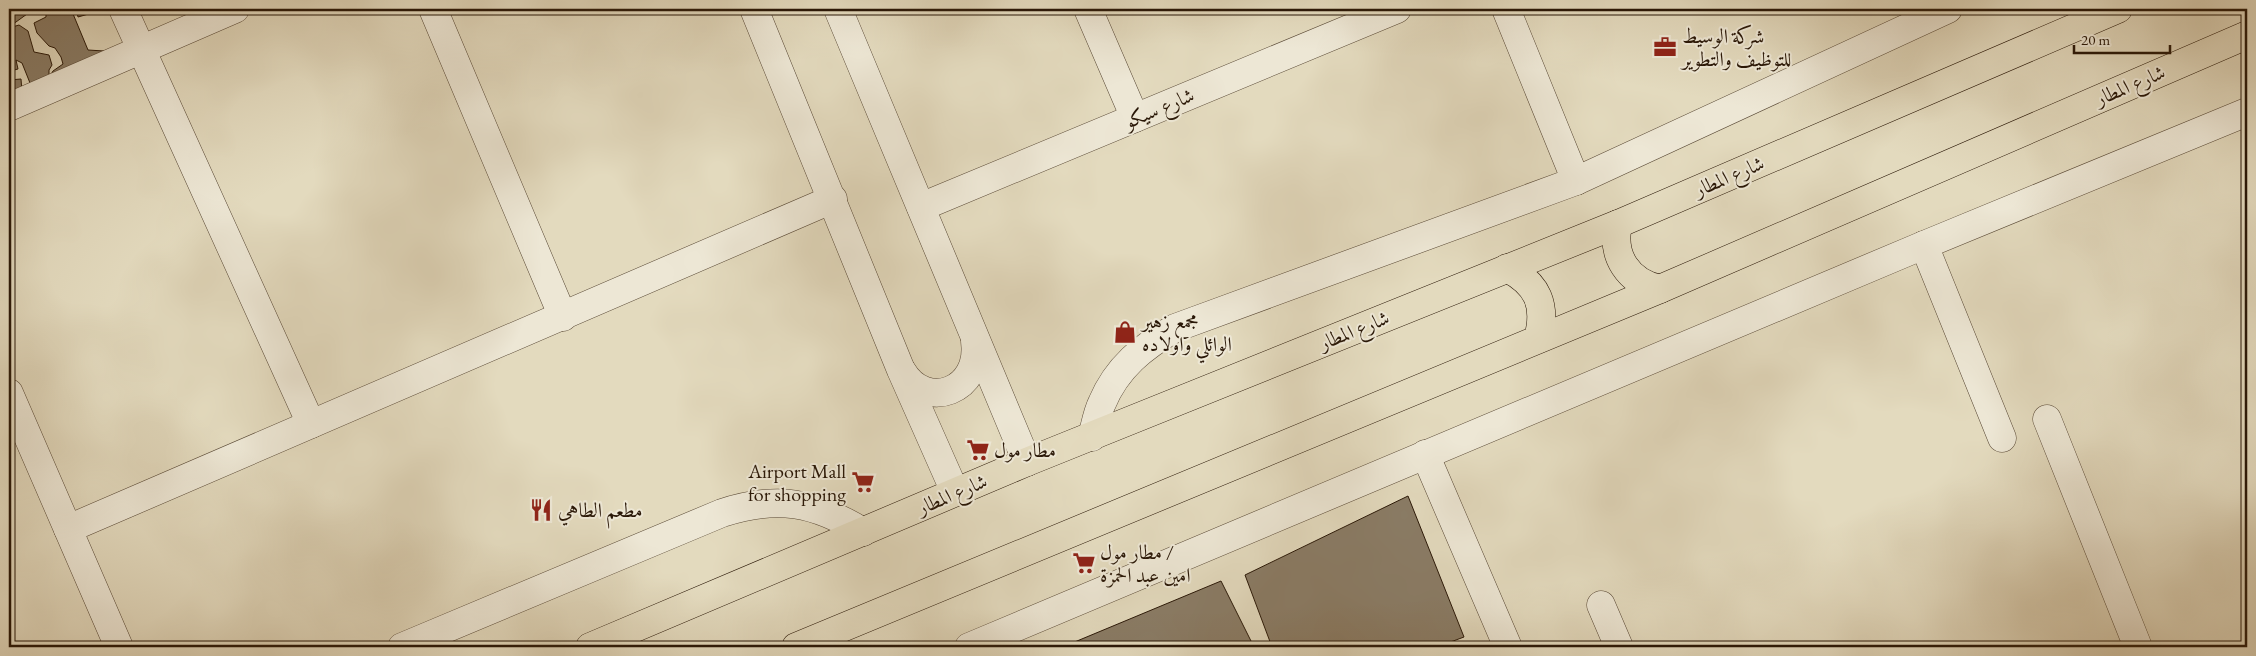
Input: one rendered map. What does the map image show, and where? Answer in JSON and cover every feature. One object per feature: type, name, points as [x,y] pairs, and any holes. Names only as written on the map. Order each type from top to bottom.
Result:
[{"type":"main road","name":"شارع المطار","points":[[590,647],[1027,462],[1618,224],[2118,9]]},
{"type":"main road","name":"شارع المطار","points":[[796,647],[1660,289],[2247,36]]},
{"type":"main road","points":[[1618,224],[1615,236],[1616,249],[1623,266],[1636,280],[1660,289]]},
{"type":"main road","points":[[1507,268],[1520,274],[1531,284],[1538,297],[1542,311],[1542,325],[1538,339]]},
{"type":"street","points":[[123,9],[311,424]]},
{"type":"street","points":[[9,107],[235,9]]},
{"type":"street","points":[[433,9],[563,317]]},
{"type":"street","points":[[754,9],[901,370],[955,492]]},
{"type":"street","points":[[838,9],[975,342],[1027,462]]},
{"type":"street","points":[[1088,9],[1135,118]]},
{"type":"street","name":"شارع سيكو","points":[[921,208],[1397,9]]},
{"type":"street","points":[[1506,9],[1576,181]]},
{"type":"street","points":[[1092,437],[1102,403],[1120,372],[1144,347],[1175,328],[1576,181],[1948,9]]},
{"type":"street","points":[[970,647],[1425,454],[2247,112]]},
{"type":"street","points":[[68,529],[833,200]]},
{"type":"street","points":[[1924,245],[2002,438]]},
{"type":"street","points":[[901,370],[906,379],[917,387],[930,392],[943,392],[956,388],[967,379],[974,368],[977,355],[975,342]]},
{"type":"street","points":[[9,392],[119,647]]},
{"type":"street","points":[[2047,418],[2138,647]]},
{"type":"street","points":[[1425,454],[1507,645]]},
{"type":"street","points":[[402,647],[722,513],[746,505],[770,502],[795,504],[819,509],[842,518],[863,532]]},
{"type":"street","points":[[1601,605],[1619,647]]},
{"type":"building","points":[[9,9],[34,9],[9,27]]},
{"type":"building","points":[[46,9],[71,9],[88,50],[104,51],[50,76],[53,71],[63,64],[55,48],[49,46],[37,33],[34,23],[46,17]]},
{"type":"building","points":[[76,9],[91,9],[92,13],[78,17]]},
{"type":"building","points":[[19,25],[28,31],[34,52],[49,55],[52,65],[49,70],[49,80],[34,93],[22,63],[16,60],[18,69],[14,70],[9,56],[9,28]]},
{"type":"building","points":[[21,79],[22,92],[9,104],[9,80]]},
{"type":"building","points":[[1408,496],[1464,637],[1437,647],[1272,647],[1245,575]]},
{"type":"building","points":[[1221,581],[1254,647],[1065,646]]},
{"type":"place","name":"شركة الوسيط للتوظيف والتطوير","points":[[1665,47]]},
{"type":"place","name":"مجمع زهير الوائلي واولاده","points":[[1125,332]]},
{"type":"place","name":"مطار مول","points":[[978,450]]},
{"type":"place","name":"Airport Mall for shopping","points":[[863,482]]},
{"type":"place","name":"مطعم الطاهي","points":[[541,510]]},
{"type":"place","name":"مطار مول / امين عبد الحمزة","points":[[1084,563]]}]
